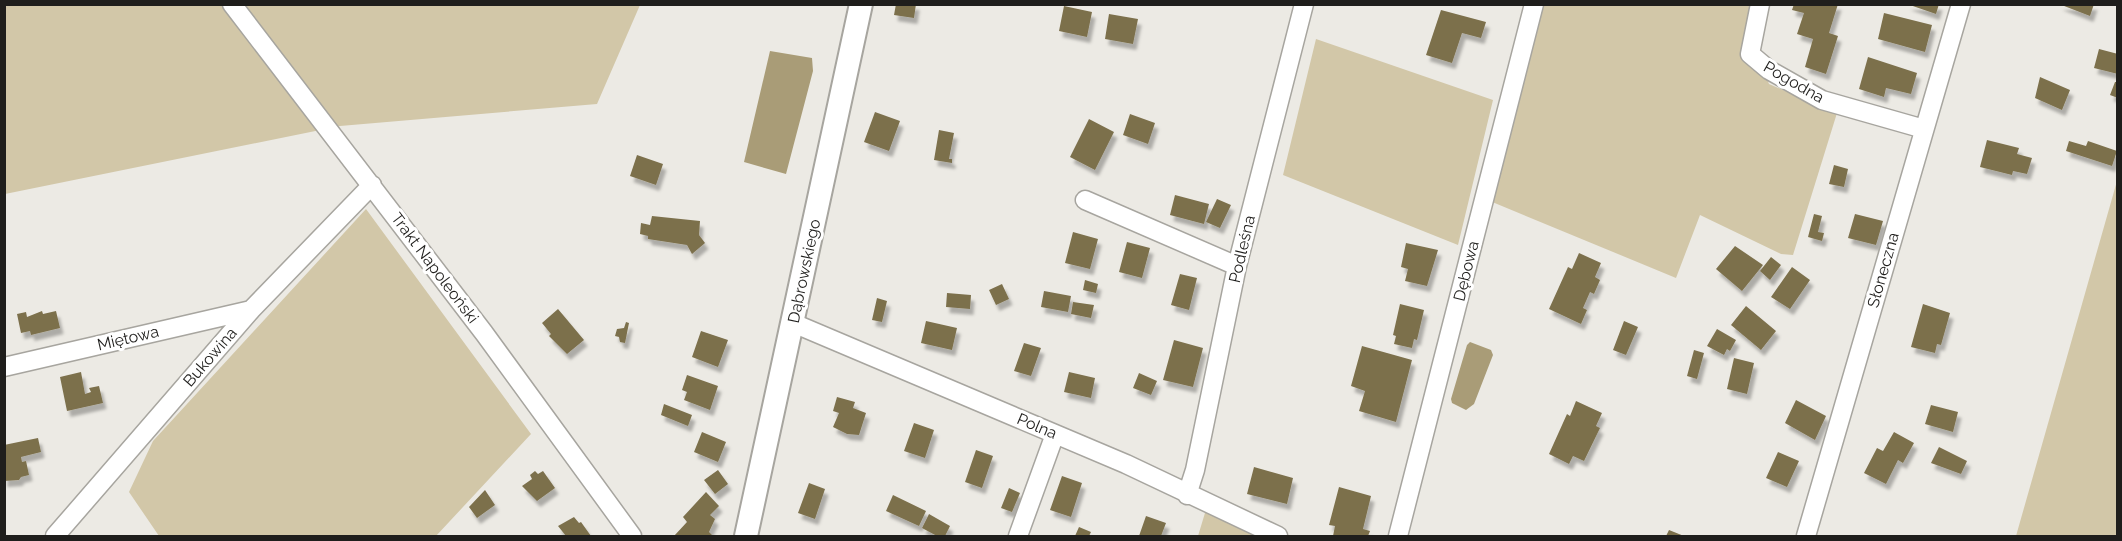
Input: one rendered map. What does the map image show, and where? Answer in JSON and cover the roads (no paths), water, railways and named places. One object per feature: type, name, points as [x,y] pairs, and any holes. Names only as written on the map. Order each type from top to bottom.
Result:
[{"type":"street","name":"Trakt Napoleoński","points":[[232,4],[484,333],[632,537]]},
{"type":"street","name":"Dąbrowskiego","points":[[746,537],[861,4]]},
{"type":"street","name":"Podleśna","points":[[1187,495],[1195,470],[1237,266],[1304,4]]},
{"type":"street","name":"Dębowa","points":[[1398,537],[1534,4]]},
{"type":"street","name":"Pogodna","points":[[1760,4],[1750,54],[1769,70],[1822,100],[1924,129]]},
{"type":"street","name":"Słoneczna","points":[[1806,537],[1961,4]]},
{"type":"street","name":"Bukowina","points":[[55,537],[251,310],[372,184]]},
{"type":"street","points":[[1085,200],[1237,266]]},
{"type":"street","name":"Miętowa","points":[[4,367],[251,310]]},
{"type":"street","name":"Polna","points":[[793,323],[1055,434],[1278,537]]},
{"type":"street","points":[[1018,537],[1055,434]]}]
